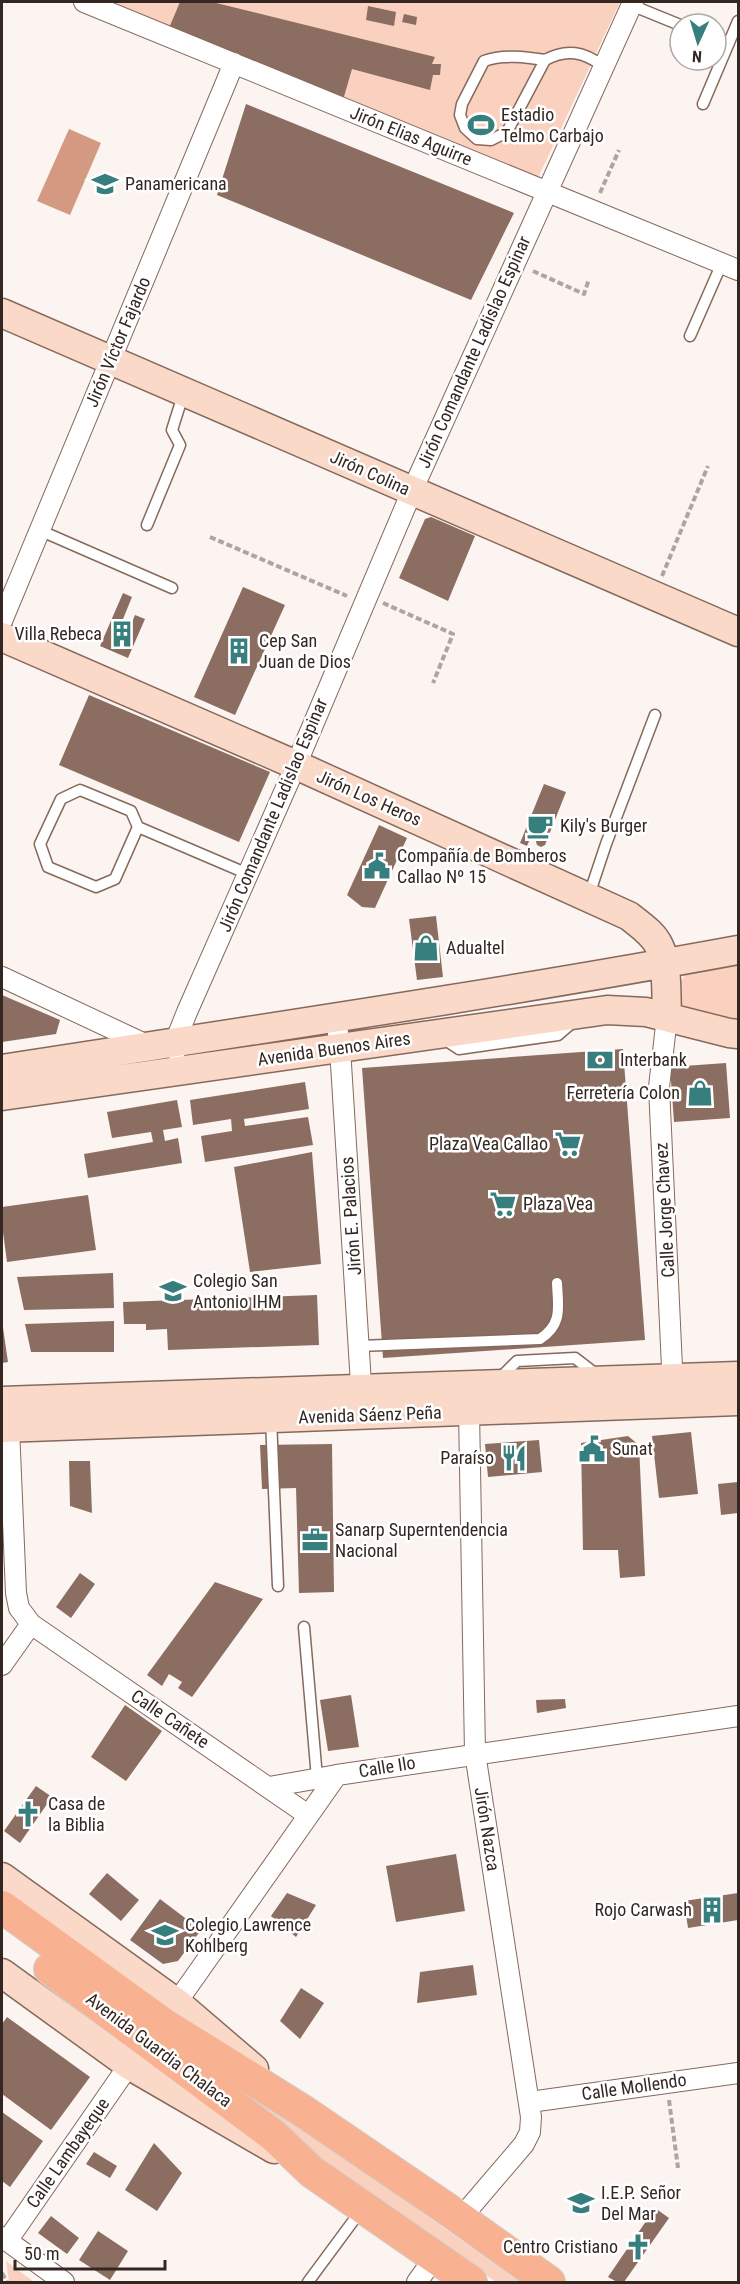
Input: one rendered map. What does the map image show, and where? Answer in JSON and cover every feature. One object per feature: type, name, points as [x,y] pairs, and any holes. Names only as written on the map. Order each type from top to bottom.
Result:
[{"type":"main road","name":"Jirón Colina","points":[[2,313],[738,632]]},
{"type":"main road","name":"Jirón Los Heros","points":[[2,638],[296,765],[629,916],[649,932],[659,947],[663,965],[667,1017]]},
{"type":"main road","name":"Avenida Buenos Aires","points":[[2,1069],[336,1018],[663,965],[738,950]]},
{"type":"main road","name":"Avenida Buenos Aires","points":[[2,1096],[582,1014],[625,1010],[667,1017],[738,1034]]},
{"type":"main road","name":"Avenida Sáenz Peña","points":[[4,1419],[362,1402],[469,1411],[674,1391],[738,1376]]},
{"type":"main road","name":"Avenida Sáenz Peña","points":[[4,1419],[271,1418],[362,1402],[494,1384],[605,1381],[738,1401]]},
{"type":"main road","name":"Avenida Guardia Chalaca","points":[[2,1877],[169,2013],[303,2111],[549,2283]]},
{"type":"main road","name":"Avenida Guardia Chalaca","points":[[2,1906],[31,1941],[273,2135],[312,2172]]},
{"type":"main road","name":"Avenida Guardia Chalaca","points":[[2,1933],[31,1941],[169,2013]]},
{"type":"main road","name":"Avenida Guardia Chalaca","points":[[2,1973],[129,2064],[312,2172],[471,2283]]},
{"type":"street","name":"Jirón Elias Aguirre","points":[[84,2],[730,267]]},
{"type":"street","name":"Jirón Comandante Ladislao Espinar","points":[[162,1044],[248,874],[412,491],[632,3]]},
{"type":"street","name":"Jirón Víctor Fajardo","points":[[2,621],[234,63]]},
{"type":"street","points":[[2,977],[162,1044],[167,1073]]},
{"type":"street","name":"Calle Jorge Chavez","points":[[667,1017],[659,1088],[674,1391]]},
{"type":"street","name":"Jirón E. Palacios","points":[[336,1018],[340,1048],[362,1402]]},
{"type":"street","name":"Jirón Nazca","points":[[460,2220],[524,2144],[530,2132],[530,2102],[475,1754],[469,1411]]},
{"type":"street","points":[[2,1665],[31,1624],[19,1608],[16,1593],[4,1419]]},
{"type":"street","name":"Calle Cañete","points":[[31,1624],[308,1815]]},
{"type":"street","name":"Calle Ilo","points":[[169,2013],[308,1815],[327,1776],[738,1716]]},
{"type":"street","points":[[269,1787],[327,1776]]},
{"type":"street","name":"Calle Lambayeque","points":[[4,2239],[129,2064]]},
{"type":"street","name":"Calle Mollendo","points":[[530,2102],[738,2073]]},
{"type":"street","points":[[4,2239],[64,2283]]},
{"type":"street","points":[[417,2283],[435,2257]]},
{"type":"lane","points":[[632,3],[668,20]]},
{"type":"lane","points":[[728,45],[738,21]]},
{"type":"lane","points":[[545,60],[507,132],[491,140],[477,139],[465,128],[460,115],[462,104],[484,61],[490,58],[523,57],[545,60],[574,52],[587,55],[603,66]]},
{"type":"lane","points":[[703,104],[717,72]]},
{"type":"lane","points":[[690,336],[730,267]]},
{"type":"lane","points":[[147,525],[180,445],[172,430],[184,392]]},
{"type":"lane","points":[[39,530],[172,588]]},
{"type":"lane","points":[[588,897],[655,715]]},
{"type":"lane","points":[[138,827],[115,879],[96,887],[48,867],[40,844],[61,799],[80,790],[132,811],[138,827],[248,874]]},
{"type":"lane","points":[[359,1346],[540,1339],[550,1332],[556,1322],[557,1283]]},
{"type":"lane","points":[[271,1418],[279,1586]]},
{"type":"lane","points":[[303,1627],[327,1776]]},
{"type":"lane","points":[[308,2283],[364,2207]]},
{"type":"path","points":[[593,210],[619,150]]},
{"type":"path","points":[[514,263],[584,294],[589,279]]},
{"type":"path","points":[[653,595],[708,466]]},
{"type":"path","points":[[210,537],[453,634],[433,682]]},
{"type":"path","points":[[666,2082],[678,2168]]},
{"type":"path","points":[[2,2273],[8,2283]]},
{"type":"shaded area","name":"Estadio Telmo Carbajo","points":[[95,2],[620,2],[537,180]]},
{"type":"shaded area","points":[[69,129],[101,143],[70,215],[37,201]]},
{"type":"shaded area","points":[[738,965],[738,1018],[695,1021],[677,1003],[677,988],[685,975]]},
{"type":"shaded area","points":[[229,2084],[327,2145],[520,2282],[496,2282],[321,2158],[227,2087]]},
{"type":"shaded area","points":[[6,2261],[34,2282],[9,2282]]},
{"type":"building","points":[[180,2],[212,2],[435,57],[432,64],[441,64],[440,75],[433,75],[430,90],[352,69],[343,100],[169,28]]},
{"type":"building","points":[[368,6],[396,12],[394,26],[366,20]]},
{"type":"building","points":[[404,14],[417,17],[416,25],[402,22]]},
{"type":"building","points":[[246,104],[514,213],[471,300],[217,195]]},
{"type":"building","points":[[431,517],[475,536],[448,601],[399,578],[425,519]]},
{"type":"building","name":"Cep San Juan de Dios","points":[[243,587],[285,605],[235,715],[194,697]]},
{"type":"building","name":"Villa Rebeca","points":[[123,593],[132,597],[123,619],[132,622],[135,615],[145,619],[128,658],[100,646]]},
{"type":"building","points":[[89,695],[270,772],[239,842],[59,765]]},
{"type":"building","points":[[544,784],[566,792],[545,845],[541,847],[537,845],[532,834],[527,846],[520,843]]},
{"type":"building","name":"Compañía de Bomberos Callao Nº 15","points":[[379,825],[407,838],[375,908],[362,907],[347,895]]},
{"type":"building","name":"Adualtel","points":[[436,916],[443,977],[417,980],[409,919]]},
{"type":"building","points":[[2,995],[60,1020],[56,1034],[2,1042]]},
{"type":"building","name":"Plaza Vea","points":[[623,1049],[645,1340],[383,1358],[362,1068]]},
{"type":"building","name":"Ferretería Colon","points":[[726,1063],[730,1118],[674,1122],[670,1067]]},
{"type":"building","points":[[305,1082],[309,1109],[244,1119],[245,1126],[308,1117],[313,1145],[205,1162],[201,1136],[232,1131],[231,1119],[193,1125],[190,1100]]},
{"type":"building","points":[[177,1100],[182,1127],[163,1130],[165,1141],[178,1138],[182,1163],[88,1178],[84,1154],[153,1142],[151,1132],[112,1138],[107,1112]]},
{"type":"building","points":[[312,1152],[321,1264],[250,1272],[234,1167]]},
{"type":"building","points":[[88,1195],[96,1250],[7,1262],[2,1207]]},
{"type":"building","points":[[113,1273],[114,1308],[24,1310],[17,1277]]},
{"type":"building","points":[[317,1295],[319,1345],[168,1350],[167,1329],[146,1330],[146,1324],[124,1324],[123,1302]]},
{"type":"building","points":[[2,1321],[8,1362],[2,1363]]},
{"type":"building","points":[[114,1321],[114,1352],[31,1352],[25,1324]]},
{"type":"building","points":[[691,1432],[698,1494],[659,1498],[652,1436]]},
{"type":"building","points":[[628,1436],[639,1445],[645,1576],[620,1578],[618,1550],[583,1550],[581,1443]]},
{"type":"building","name":"Paraíso","points":[[539,1440],[542,1472],[488,1477],[485,1444]]},
{"type":"building","name":"Sanarp Superntendencia Nacional","points":[[332,1444],[334,1592],[299,1593],[296,1488],[262,1489],[260,1445]]},
{"type":"building","points":[[69,1461],[90,1461],[92,1513],[70,1506]]},
{"type":"building","points":[[738,1482],[738,1513],[721,1515],[718,1484]]},
{"type":"building","points":[[80,1573],[95,1584],[71,1618],[56,1607]]},
{"type":"building","points":[[215,1582],[263,1599],[192,1697],[178,1688],[182,1682],[169,1674],[162,1686],[147,1675]]},
{"type":"building","points":[[351,1695],[359,1747],[328,1751],[320,1700]]},
{"type":"building","points":[[565,1699],[566,1708],[537,1713],[536,1700]]},
{"type":"building","points":[[125,1705],[162,1731],[126,1781],[91,1757]]},
{"type":"building","name":"Casa de la Biblia","points":[[36,1786],[52,1797],[20,1843],[4,1831]]},
{"type":"building","points":[[456,1854],[465,1911],[396,1922],[386,1866]]},
{"type":"building","points":[[107,1873],[139,1900],[121,1921],[89,1894]]},
{"type":"building","points":[[287,1893],[316,1905],[296,1937],[271,1916]]},
{"type":"building","name":"Rojo Carwash","points":[[738,1893],[738,1920],[688,1928],[684,1901]]},
{"type":"building","name":"Colegio Lawrence Kohlberg","points":[[160,1899],[201,1930],[178,1961],[163,1964],[130,1940]]},
{"type":"building","points":[[473,1965],[477,1995],[417,2003],[420,1972]]},
{"type":"building","points":[[301,1988],[324,2003],[300,2039],[280,2021]]},
{"type":"building","points":[[7,2017],[90,2077],[51,2130],[2,2094],[2,2024]]},
{"type":"building","points":[[2,2112],[43,2141],[10,2187],[2,2181]]},
{"type":"building","points":[[154,2143],[182,2173],[157,2211],[125,2190]]},
{"type":"building","points":[[94,2152],[117,2166],[110,2178],[86,2164]]},
{"type":"building","name":"Centro Cristiano","points":[[655,2208],[669,2218],[624,2282],[617,2282],[608,2277]]},
{"type":"building","points":[[51,2216],[79,2238],[67,2254],[38,2233]]},
{"type":"building","points":[[98,2231],[128,2251],[110,2280],[79,2260]]},
{"type":"place","name":"Estadio Telmo Carbajo","points":[[481,125]]},
{"type":"place","name":"Panamericana","points":[[105,184]]},
{"type":"place","name":"Villa Rebeca","points":[[122,634]]},
{"type":"place","name":"Cep San Juan de Dios","points":[[239,651]]},
{"type":"place","name":"Kily's Burger","points":[[540,826]]},
{"type":"place","name":"Compañía de Bomberos Callao Nº 15","points":[[377,866]]},
{"type":"place","name":"Adualtel","points":[[426,948]]},
{"type":"place","name":"Interbank","points":[[600,1060]]},
{"type":"place","name":"Ferretería Colon","points":[[700,1093]]},
{"type":"place","name":"Plaza Vea Callao","points":[[568,1144]]},
{"type":"place","name":"Plaza Vea","points":[[503,1204]]},
{"type":"place","name":"Colegio San Antonio IHM","points":[[173,1291]]},
{"type":"place","name":"Sunat","points":[[592,1449]]},
{"type":"place","name":"Paraíso","points":[[514,1458]]},
{"type":"place","name":"Sanarp Superntendencia Nacional","points":[[315,1540]]},
{"type":"place","name":"Casa de la Biblia","points":[[28,1814]]},
{"type":"place","name":"Rojo Carwash","points":[[712,1910]]},
{"type":"place","name":"Colegio Lawrence Kohlberg","points":[[165,1935]]},
{"type":"place","name":"I.E.P. Señor Del Mar","points":[[581,2203]]},
{"type":"place","name":"Centro Cristiano","points":[[638,2247]]}]
